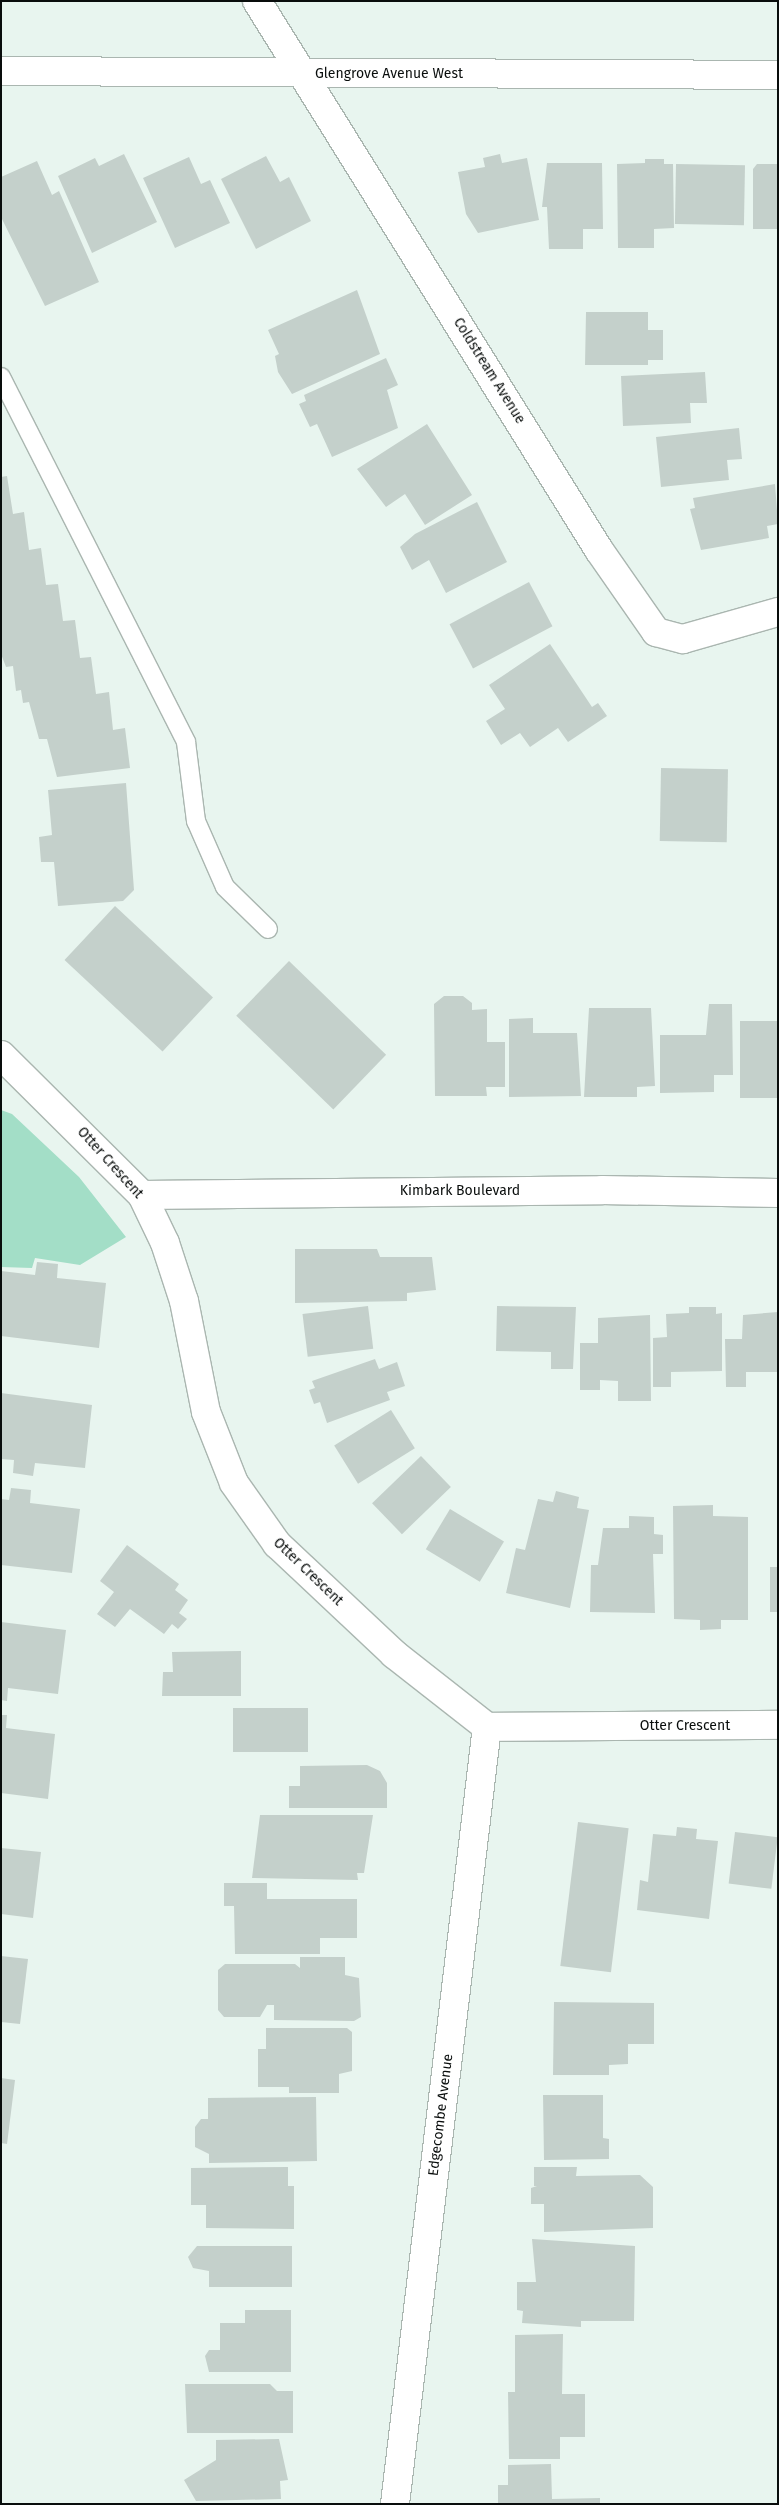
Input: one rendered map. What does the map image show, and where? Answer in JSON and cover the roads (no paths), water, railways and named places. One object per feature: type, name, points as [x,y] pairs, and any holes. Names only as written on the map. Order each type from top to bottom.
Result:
[{"type":"street","name":"Coldstream Avenue","points":[[257,1],[599,550],[656,632],[683,639],[778,612]]},
{"type":"street","name":"Glengrove Avenue West","points":[[1,71],[778,75]]},
{"type":"street","name":"Otter Crescent","points":[[1,1055],[142,1195],[170,1260],[206,1412],[234,1483],[277,1544],[394,1654],[487,1727],[778,1725]]},
{"type":"street","name":"Kimbark Boulevard","points":[[142,1195],[592,1190],[778,1193]]},
{"type":"street","name":"Edgecombe Avenue","points":[[395,2504],[487,1727]]},
{"type":"lane","points":[[1,377],[186,742],[196,822],[225,887],[268,929]]}]
